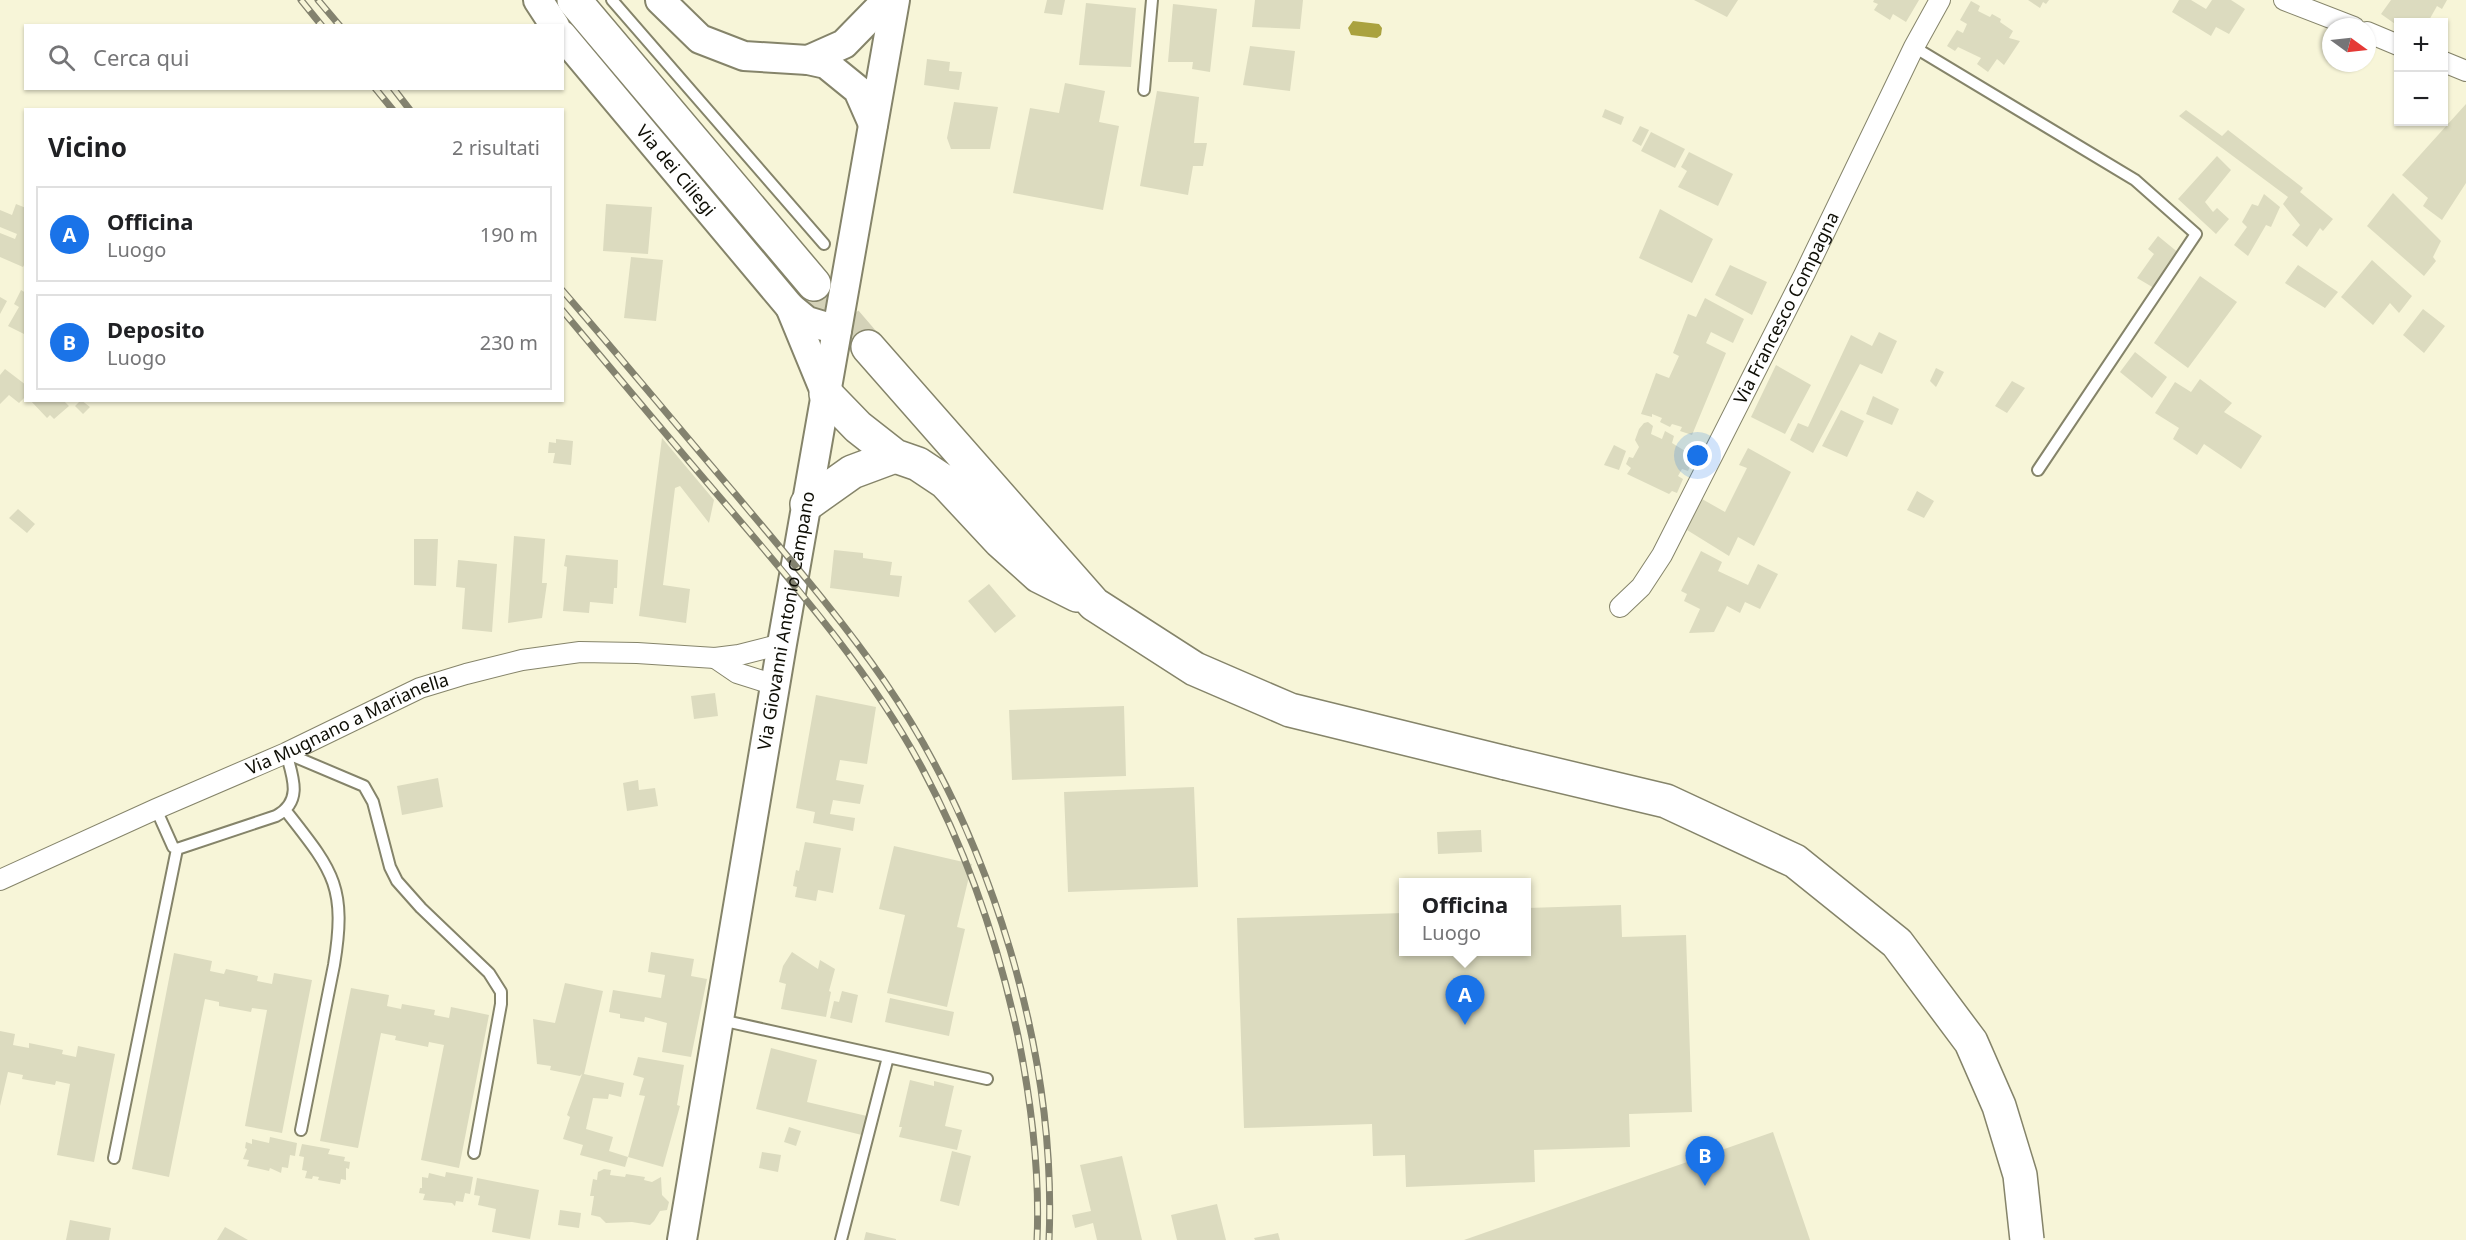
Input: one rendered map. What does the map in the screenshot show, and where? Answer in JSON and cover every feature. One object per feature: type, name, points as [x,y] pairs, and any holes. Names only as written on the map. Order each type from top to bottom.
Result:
[{"type":"highway","points":[[574,0],[814,284]]},
{"type":"highway","points":[[867,347],[1094,604]]},
{"type":"highway","points":[[826,394],[858,427],[895,456],[918,464],[945,482],[1000,541],[1039,576],[1094,604],[1195,669],[1290,710],[1666,801],[1795,861],[1897,944],[1971,1042],[1999,1106],[2020,1175],[2027,1240]]},
{"type":"highway","points":[[807,504],[852,472],[895,456]]},
{"type":"main road","points":[[538,0],[554,24]]},
{"type":"main road","points":[[660,0],[700,39],[744,56],[808,60],[826,64],[858,90],[873,124]]},
{"type":"main road","points":[[808,60],[844,44],[887,0]]},
{"type":"main road","name":"Via Giovanni Antonio Campano","points":[[682,1240],[782,644],[895,0]]},
{"type":"main road","name":"Via dei Ciliegi","points":[[564,37],[790,307],[807,321],[837,330]]},
{"type":"main road","name":"Via dei Ciliegi","points":[[790,307],[826,394]]},
{"type":"street","name":"Via Francesco Compagna","points":[[1620,607],[1641,587],[1662,555],[1804,275],[1914,47],[1940,0]]},
{"type":"street","points":[[2284,0],[2331,18]]},
{"type":"street","points":[[2376,36],[2394,43]]},
{"type":"street","points":[[2448,64],[2466,71]]},
{"type":"street","name":"Via Mugnano a Marianella","points":[[0,880],[286,753],[420,688],[466,674],[522,660],[580,652],[715,658],[739,655],[782,644]]},
{"type":"street","name":"Via Mugnano a Marianella","points":[[715,658],[737,673],[775,685]]},
{"type":"lane","points":[[612,0],[824,244]]},
{"type":"lane","points":[[1144,90],[1152,0]]},
{"type":"lane","points":[[1914,47],[2135,180],[2196,234],[2038,470]]},
{"type":"lane","points":[[177,849],[286,811],[292,800],[295,784],[286,753]]},
{"type":"lane","points":[[286,753],[364,786],[373,802],[390,867],[397,881],[421,908],[497,982],[501,992],[501,1004],[474,1154]]},
{"type":"lane","points":[[156,809],[173,847],[177,849]]},
{"type":"lane","points":[[286,811],[330,871],[336,888],[338,907],[334,965],[301,1130]]},
{"type":"lane","points":[[114,1158],[177,849]]},
{"type":"lane","points":[[719,1020],[987,1079]]},
{"type":"lane","points":[[841,1240],[888,1057]]},
{"type":"shaded area","points":[[1353,21],[1379,24],[1382,28],[1381,35],[1377,38],[1351,35],[1348,28]]},
{"type":"building","points":[[1047,0],[1065,0],[1062,15],[1044,13]]},
{"type":"building","points":[[1255,0],[1303,0],[1300,29],[1252,27]]},
{"type":"building","points":[[1694,0],[1738,0],[1727,17]]},
{"type":"building","points":[[1874,0],[1919,0],[1906,22],[1893,14],[1890,20],[1874,10],[1878,4],[1873,2]]},
{"type":"building","points":[[2028,0],[2049,0],[2046,4],[2043,2],[2040,8]]},
{"type":"building","points":[[2179,0],[2191,0],[2206,9],[2212,0],[2231,0],[2245,9],[2229,34],[2216,27],[2211,36],[2172,12]]},
{"type":"building","points":[[2391,0],[2447,0],[2442,9],[2437,6],[2430,18],[2394,18],[2394,23],[2381,14]]},
{"type":"building","points":[[1971,1],[1980,6],[1978,11],[2001,19],[2000,22],[2013,31],[2009,38],[2020,41],[2004,65],[1997,59],[1988,72],[1977,64],[1981,58],[1958,47],[1955,51],[1947,46],[1957,30],[1963,33],[1967,24],[1960,20]]},
{"type":"building","points":[[1086,3],[1136,8],[1131,67],[1079,65]]},
{"type":"building","points":[[1173,4],[1217,9],[1210,72],[1192,69],[1193,62],[1168,62]]},
{"type":"building","points":[[1250,46],[1295,51],[1290,91],[1243,85]]},
{"type":"building","points":[[927,59],[950,62],[949,71],[962,72],[959,90],[924,85]]},
{"type":"building","points":[[1065,83],[1105,91],[1099,122],[1119,126],[1103,210],[1013,193],[1030,108],[1059,113]]},
{"type":"building","points":[[1157,91],[1199,97],[1194,143],[1207,143],[1203,166],[1193,166],[1188,195],[1140,186]]},
{"type":"building","points":[[954,102],[998,107],[990,149],[951,149],[947,138]]},
{"type":"building","points":[[2466,104],[2466,183],[2442,220],[2423,206],[2428,198],[2402,175]]},
{"type":"building","points":[[1605,109],[1624,117],[1621,125],[1602,117]]},
{"type":"building","points":[[2186,110],[2222,136],[2228,130],[2303,188],[2300,192],[2333,219],[2323,231],[2320,228],[2307,247],[2292,235],[2300,225],[2283,204],[2288,197],[2179,116]]},
{"type":"building","points":[[1640,126],[1649,130],[1641,146],[1632,141]]},
{"type":"building","points":[[1651,132],[1685,149],[1675,168],[1641,151]]},
{"type":"building","points":[[1689,152],[1733,174],[1718,206],[1678,187],[1687,171],[1681,167]]},
{"type":"building","points":[[2217,156],[2231,170],[2205,202],[2213,212],[2217,208],[2229,219],[2216,234],[2178,199]]},
{"type":"building","points":[[2393,193],[2441,241],[2433,257],[2436,261],[2424,276],[2367,226]]},
{"type":"building","points":[[2264,194],[2280,207],[2271,227],[2266,225],[2248,256],[2234,245],[2247,227],[2242,222],[2252,204],[2258,206]]},
{"type":"building","points":[[16,204],[24,207],[23,267],[0,257],[0,233],[15,239],[17,234],[0,227],[0,210],[12,215]]},
{"type":"building","points":[[606,204],[652,207],[648,254],[603,251]]},
{"type":"building","points":[[1660,209],[1713,239],[1692,283],[1639,258]]},
{"type":"building","points":[[2158,236],[2180,254],[2154,288],[2137,278],[2154,254],[2148,249]]},
{"type":"building","points":[[631,257],[663,260],[656,321],[624,318]]},
{"type":"building","points":[[2372,260],[2412,296],[2399,313],[2390,303],[2373,325],[2341,297]]},
{"type":"building","points":[[1730,265],[1767,282],[1752,315],[1715,295]]},
{"type":"building","points":[[2298,265],[2338,292],[2325,308],[2285,283]]},
{"type":"building","points":[[2200,276],[2237,302],[2188,368],[2154,343]]},
{"type":"building","points":[[21,290],[24,292],[24,334],[8,326],[19,307],[14,304]]},
{"type":"building","points":[[0,297],[7,301],[0,314]]},
{"type":"building","points":[[1705,298],[1744,319],[1733,343],[1711,332],[1706,343],[1726,353],[1692,435],[1680,431],[1682,427],[1672,424],[1670,427],[1660,422],[1662,418],[1652,414],[1652,417],[1641,414],[1656,373],[1669,378],[1679,356],[1673,353],[1688,314],[1696,317]]},
{"type":"building","points":[[2423,309],[2445,326],[2424,353],[2403,335]]},
{"type":"building","points":[[1879,332],[1897,341],[1882,374],[1860,364],[1813,453],[1790,440],[1798,423],[1808,427],[1851,335],[1872,346]]},
{"type":"building","points":[[2135,352],[2167,377],[2152,398],[2120,372]]},
{"type":"building","points":[[1776,365],[1811,385],[1785,434],[1751,417]]},
{"type":"building","points":[[1936,368],[1944,372],[1936,387],[1930,381]]},
{"type":"building","points":[[5,369],[24,383],[24,398],[19,403],[9,395],[0,404],[0,375]]},
{"type":"building","points":[[2200,379],[2232,403],[2224,412],[2262,436],[2241,469],[2204,444],[2197,455],[2173,439],[2179,428],[2155,413],[2175,382],[2191,392]]},
{"type":"building","points":[[2012,381],[2025,388],[2007,413],[1995,406]]},
{"type":"building","points":[[1873,396],[1899,409],[1892,425],[1866,414]]},
{"type":"building","points":[[32,402],[65,402],[69,406],[54,419],[50,415],[47,418]]},
{"type":"building","points":[[79,402],[84,402],[90,407],[83,414],[75,406]]},
{"type":"building","points":[[1841,410],[1864,421],[1847,457],[1822,446]]},
{"type":"building","points":[[1648,422],[1653,426],[1651,434],[1662,439],[1665,431],[1674,436],[1672,443],[1685,451],[1688,446],[1697,451],[1688,471],[1682,469],[1678,476],[1683,479],[1677,493],[1672,491],[1669,494],[1627,474],[1631,468],[1626,464],[1629,457],[1633,458],[1639,447],[1635,440],[1639,429]]},
{"type":"building","points":[[662,438],[714,500],[709,523],[680,486],[675,488],[663,585],[690,589],[686,623],[639,616]]},
{"type":"building","points":[[556,439],[573,441],[571,465],[553,463],[555,453],[548,453],[549,442],[556,443]]},
{"type":"building","points":[[1614,445],[1626,451],[1619,470],[1604,465]]},
{"type":"building","points":[[1748,448],[1791,472],[1754,546],[1738,537],[1729,556],[1687,530],[1702,499],[1725,512],[1747,468],[1739,465]]},
{"type":"building","points":[[1917,491],[1934,501],[1924,518],[1907,510]]},
{"type":"building","points":[[18,509],[35,524],[27,533],[9,518]]},
{"type":"building","points":[[514,536],[545,539],[542,583],[547,583],[542,618],[508,623]]},
{"type":"building","points":[[414,539],[438,539],[436,586],[414,585]]},
{"type":"building","points":[[834,550],[863,553],[863,558],[892,562],[890,575],[902,576],[899,597],[830,588]]},
{"type":"building","points":[[1701,551],[1722,562],[1718,571],[1748,585],[1758,564],[1778,574],[1760,609],[1745,602],[1740,613],[1727,606],[1714,632],[1689,633],[1700,609],[1684,601],[1687,594],[1681,591]]},
{"type":"building","points":[[566,555],[618,560],[617,588],[614,588],[613,604],[590,602],[589,613],[563,611]]},
{"type":"building","points":[[458,560],[497,564],[492,632],[462,629],[465,588],[456,587]]},
{"type":"building","points":[[989,584],[1016,616],[995,633],[968,601]]},
{"type":"building","points":[[715,693],[718,716],[694,719],[691,696]]},
{"type":"building","points":[[816,695],[876,707],[867,764],[840,760],[836,780],[864,785],[860,804],[833,800],[830,814],[855,818],[853,831],[813,823],[815,812],[796,808]]},
{"type":"building","points":[[1124,706],[1126,776],[1012,780],[1009,710]]},
{"type":"building","points":[[438,778],[443,807],[402,815],[397,786]]},
{"type":"building","points":[[638,780],[639,790],[655,788],[658,806],[627,811],[623,783]]},
{"type":"building","points":[[1194,787],[1198,887],[1068,892],[1064,792]]},
{"type":"building","points":[[1481,830],[1482,852],[1438,854],[1437,832]]},
{"type":"building","points":[[805,842],[841,848],[833,893],[818,890],[816,901],[795,897],[797,887],[793,886],[796,870],[799,871]]},
{"type":"building","points":[[894,846],[972,864],[957,927],[965,929],[947,1007],[887,993],[905,915],[879,909]]},
{"type":"building","points":[[1621,905],[1622,937],[1686,935],[1692,1112],[1629,1114],[1630,1147],[1534,1150],[1535,1182],[1406,1187],[1405,1155],[1373,1156],[1372,1124],[1244,1128],[1237,918],[1399,913],[1399,956],[1531,956],[1531,908]]},
{"type":"building","points":[[651,952],[694,959],[691,976],[707,979],[691,1057],[662,1052],[667,1023],[645,1017],[644,1022],[620,1018],[620,1014],[609,1012],[613,990],[661,998],[665,975],[648,972]]},
{"type":"building","points":[[792,952],[818,969],[820,960],[835,969],[829,991],[831,992],[826,1017],[781,1009],[786,984],[779,982],[783,966]]},
{"type":"building","points":[[174,953],[212,961],[210,971],[224,974],[226,969],[258,976],[257,981],[272,984],[274,973],[312,980],[282,1133],[245,1126],[267,1010],[252,1008],[251,1012],[219,1006],[219,1002],[205,999],[169,1177],[132,1169]]},
{"type":"building","points":[[565,983],[603,991],[584,1074],[624,1083],[621,1097],[609,1094],[608,1099],[593,1098],[586,1129],[613,1137],[609,1151],[628,1157],[625,1167],[580,1155],[583,1145],[563,1139],[570,1117],[567,1115],[582,1074],[580,1076],[550,1070],[551,1066],[537,1064],[533,1019],[555,1023]]},
{"type":"building","points":[[351,988],[389,995],[387,1006],[401,1009],[402,1004],[435,1010],[434,1015],[449,1018],[451,1007],[489,1015],[459,1168],[421,1160],[444,1045],[429,1042],[428,1047],[395,1040],[396,1036],[381,1033],[358,1148],[320,1141]]},
{"type":"building","points":[[842,991],[858,995],[852,1023],[830,1018],[834,1001],[839,1002]]},
{"type":"building","points":[[890,998],[954,1012],[949,1036],[885,1022]]},
{"type":"building","points":[[0,1031],[15,1034],[13,1045],[29,1048],[29,1043],[63,1050],[62,1054],[76,1057],[78,1046],[115,1054],[94,1162],[57,1155],[70,1084],[56,1081],[55,1085],[22,1079],[23,1075],[8,1072],[0,1106]]},
{"type":"building","points":[[771,1048],[817,1060],[807,1102],[871,1117],[866,1136],[756,1109]]},
{"type":"building","points":[[638,1057],[684,1065],[677,1105],[680,1106],[663,1167],[628,1157],[645,1096],[639,1095],[644,1078],[633,1075]]},
{"type":"building","points":[[910,1080],[934,1086],[934,1081],[954,1086],[945,1126],[962,1130],[957,1150],[899,1137],[902,1127],[899,1127]]},
{"type":"building","points":[[789,1127],[801,1131],[796,1146],[784,1142]]},
{"type":"building","points":[[1773,1132],[1810,1240],[1464,1240]]},
{"type":"building","points":[[270,1137],[297,1143],[295,1156],[290,1155],[288,1168],[282,1167],[281,1173],[270,1168],[269,1171],[247,1166],[249,1160],[243,1159],[247,1149],[245,1148],[246,1142],[252,1144],[252,1139],[269,1143]]},
{"type":"building","points":[[302,1144],[330,1149],[328,1154],[345,1157],[344,1161],[350,1162],[349,1169],[346,1168],[346,1180],[341,1179],[340,1184],[318,1180],[319,1177],[305,1178],[307,1171],[302,1170],[304,1157],[299,1156]]},
{"type":"building","points":[[952,1151],[971,1156],[959,1206],[940,1201]]},
{"type":"building","points":[[762,1152],[781,1155],[778,1172],[759,1168]]},
{"type":"building","points":[[1122,1156],[1142,1240],[1097,1240],[1093,1223],[1075,1228],[1072,1215],[1091,1211],[1080,1165]]},
{"type":"building","points":[[604,1169],[611,1170],[610,1175],[625,1177],[626,1174],[645,1177],[644,1180],[652,1182],[661,1177],[662,1195],[669,1202],[667,1210],[660,1211],[650,1225],[632,1222],[606,1223],[600,1217],[591,1215],[594,1196],[590,1196],[593,1179],[597,1180],[598,1172]]},
{"type":"building","points":[[446,1172],[473,1177],[470,1194],[465,1193],[463,1202],[456,1201],[455,1206],[452,1203],[423,1200],[425,1194],[419,1193],[422,1188],[422,1177],[428,1178],[429,1173],[445,1177]]},
{"type":"building","points":[[477,1178],[539,1190],[530,1239],[492,1232],[496,1209],[478,1205],[480,1196],[474,1195]]},
{"type":"building","points":[[1217,1204],[1226,1240],[1177,1240],[1171,1215]]},
{"type":"building","points":[[560,1210],[581,1213],[579,1228],[558,1225]]},
{"type":"building","points":[[70,1220],[111,1228],[109,1240],[66,1240]]},
{"type":"building","points":[[225,1227],[248,1240],[217,1240]]},
{"type":"building","points":[[866,1232],[896,1239],[896,1240],[864,1240]]},
{"type":"building","points":[[1278,1233],[1280,1240],[1255,1240],[1254,1238]]},
{"type":"tunnel","points":[[814,284],[868,347]]},
{"type":"railway","points":[[301,0],[320,24]]},
{"type":"railway","points":[[318,0],[338,24]]},
{"type":"railway","points":[[377,90],[391,108]]},
{"type":"railway","points":[[395,90],[408,108]]},
{"type":"railway","points":[[564,292],[850,634],[885,682],[923,743],[956,808],[986,877],[1010,949],[1029,1022],[1042,1095],[1049,1168],[1049,1240]]},
{"type":"railway","points":[[564,312],[833,633],[880,699],[922,768],[967,865],[991,932],[1010,1001],[1031,1112],[1037,1189],[1037,1240]]},
{"type":"place","name":"Officina","points":[[1465,1025]]},
{"type":"place","name":"Deposito","points":[[1705,1186]]}]
